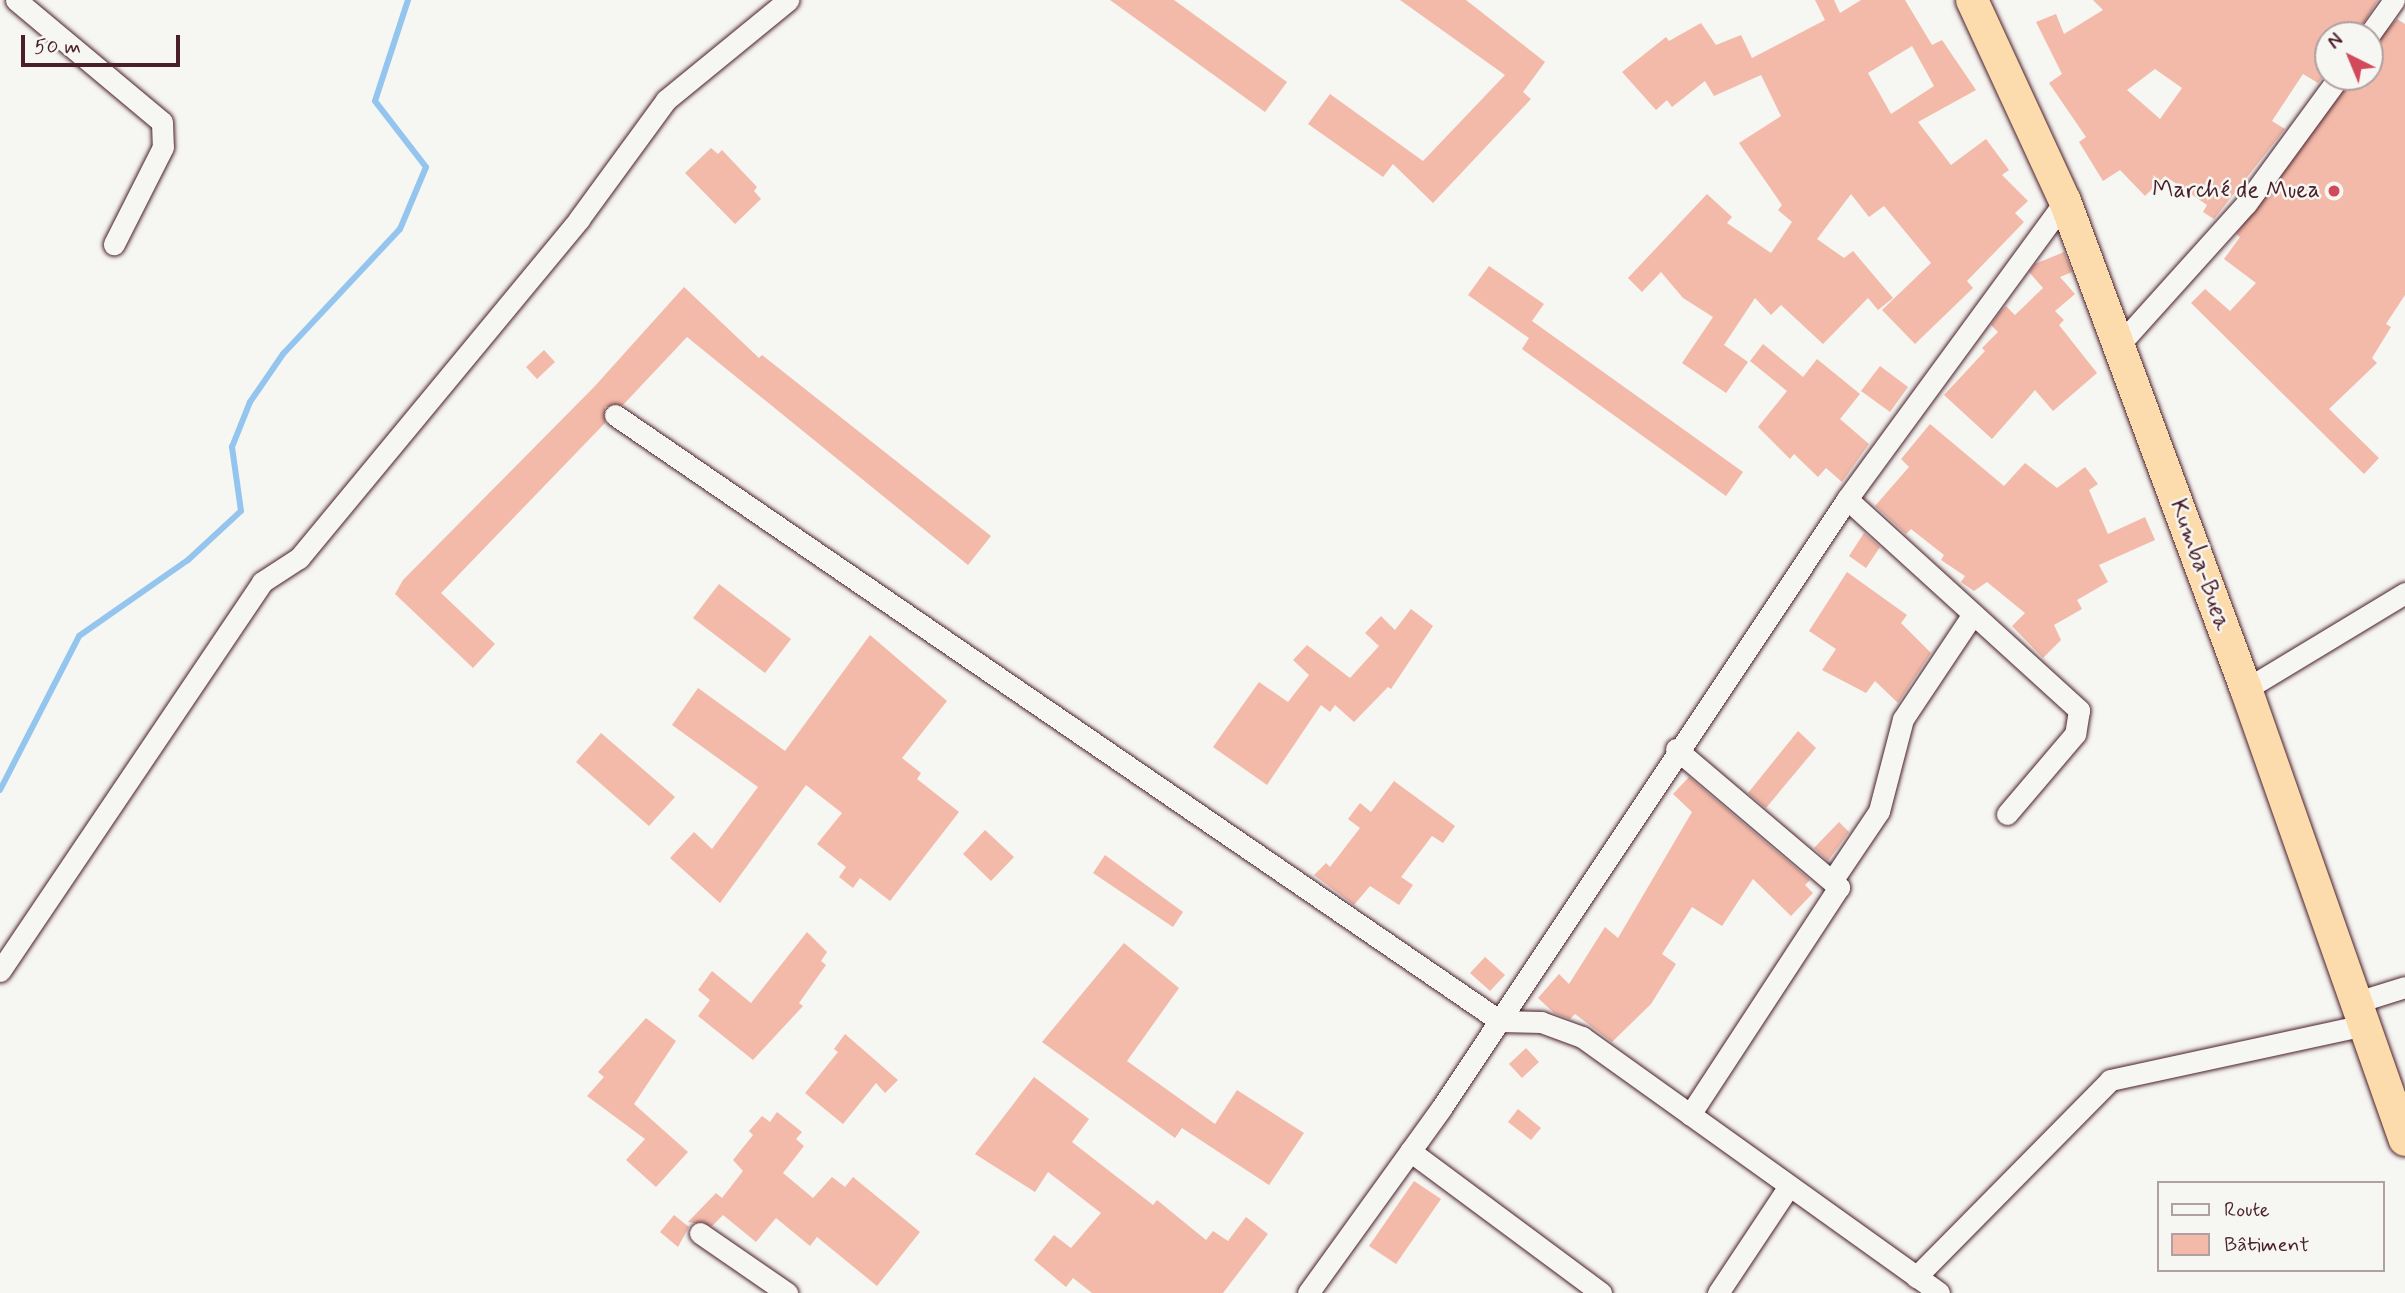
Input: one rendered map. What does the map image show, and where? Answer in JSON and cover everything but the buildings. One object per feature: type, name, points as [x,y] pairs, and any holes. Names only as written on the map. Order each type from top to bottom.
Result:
[{"type":"highway","name":"Kumba-Buea","points":[[1972,0],[2065,201],[2246,689],[2405,1140]]},
{"type":"street","points":[[16,0],[162,122],[163,147],[114,244]]},
{"type":"street","points":[[0,971],[262,582],[299,558],[579,219],[666,100],[788,0]]},
{"type":"street","points":[[2379,21],[2395,0],[2405,6]]},
{"type":"street","points":[[2118,346],[2246,204],[2329,91]]},
{"type":"street","points":[[1308,1293],[1500,1021],[1676,749],[1847,499],[2065,201]]},
{"type":"street","points":[[615,415],[1500,1021],[1541,1022],[1582,1037],[1939,1293]]},
{"type":"street","points":[[1847,499],[2079,710],[2075,734],[2007,814]]},
{"type":"street","points":[[2246,689],[2405,593]]},
{"type":"street","points":[[1834,878],[1879,811],[1903,719],[1973,614]]},
{"type":"street","points":[[1676,749],[1834,878],[1839,887],[1690,1115]]},
{"type":"street","points":[[1916,1277],[2110,1080],[2361,1014],[2405,987]]},
{"type":"street","points":[[1410,1151],[1601,1293]]},
{"type":"street","points":[[1718,1293],[1789,1186]]},
{"type":"street","points":[[700,1233],[787,1293]]},
{"type":"waterway","points":[[0,790],[79,636],[188,560],[241,511],[232,447],[250,402],[283,354],[400,229],[426,167],[375,101],[408,0]]},
{"type":"place","name":"Marché de Muea","points":[[2334,191]]}]
